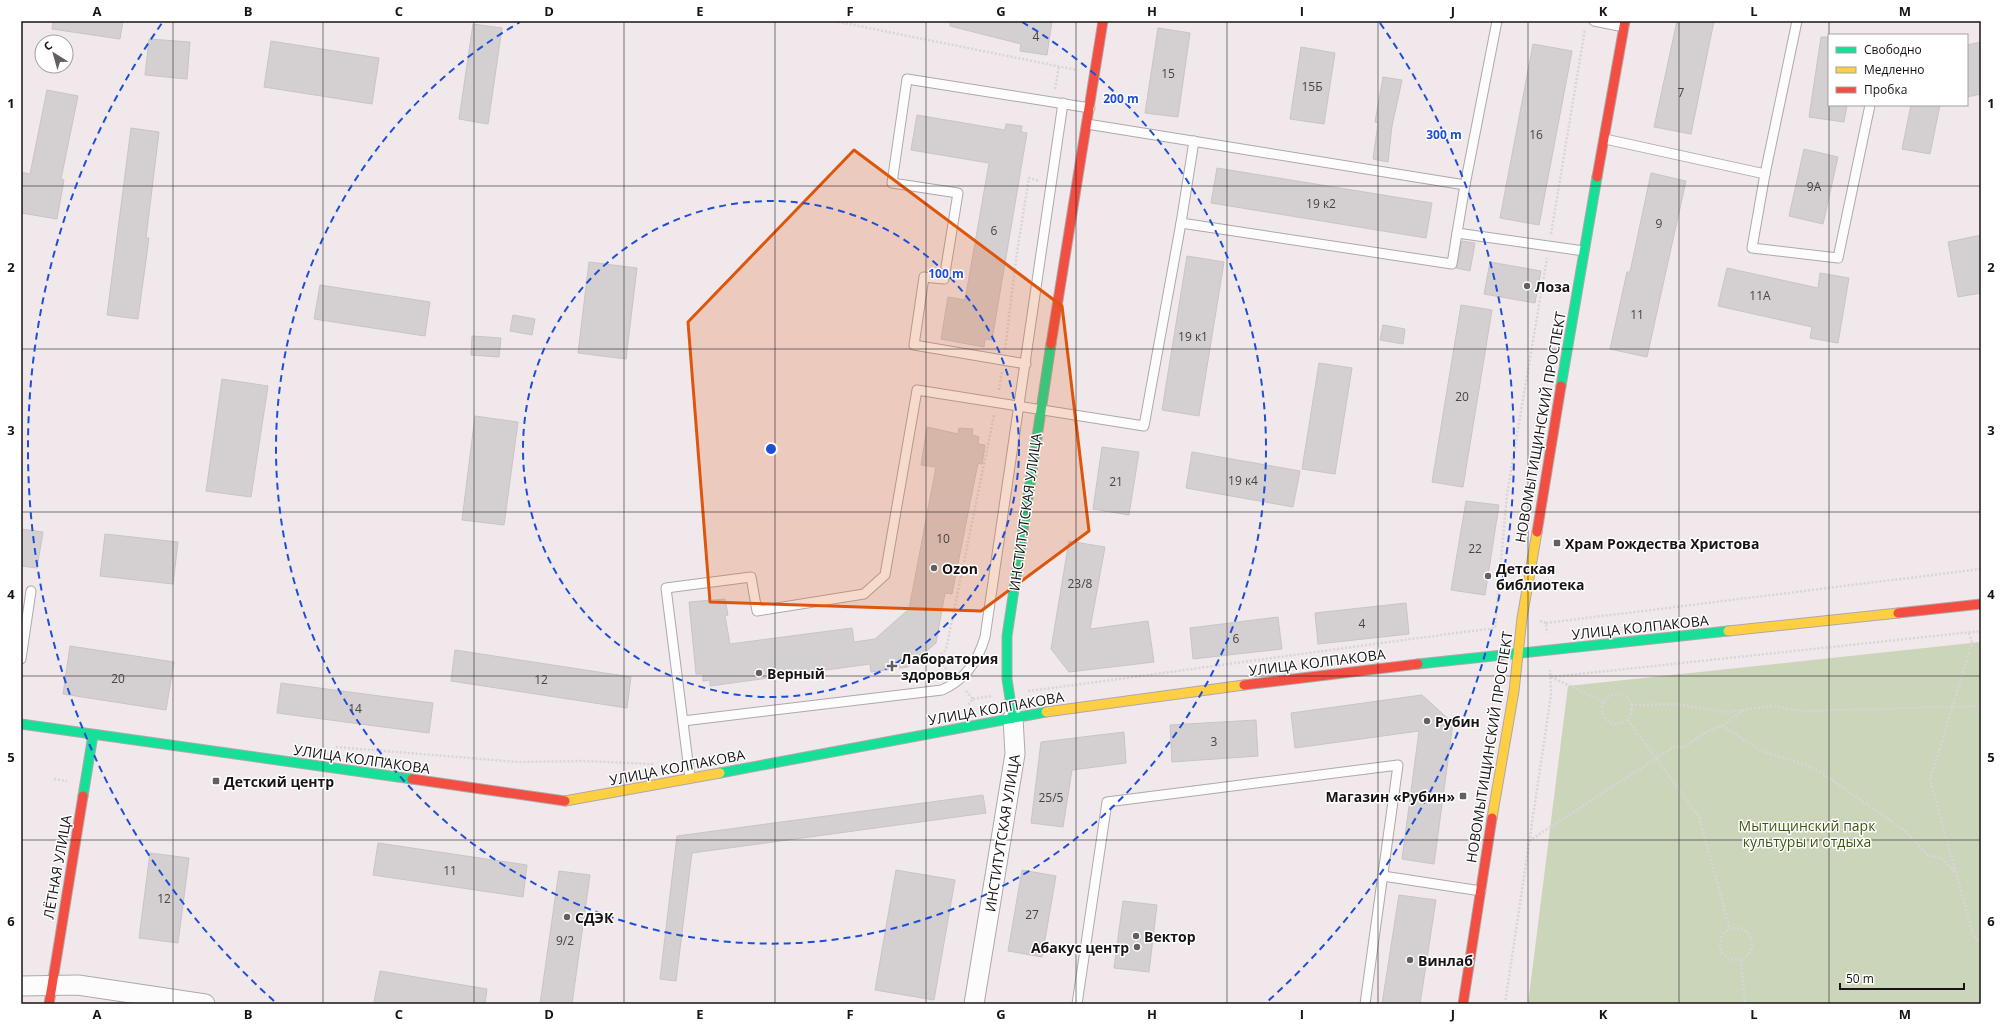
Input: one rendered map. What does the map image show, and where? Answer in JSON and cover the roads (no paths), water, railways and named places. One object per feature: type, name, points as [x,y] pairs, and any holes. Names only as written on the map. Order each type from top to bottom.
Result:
[{"type":"street","name":"ИНСТИТУТСКАЯ УЛИЦА","points":[[974,1004],[1015,754],[1013,718],[1008,694],[1006,659],[1008,636],[1040,409],[1088,124],[1103,21]]},
{"type":"street","name":"НОВОМЫТИЩИНСКИЙ ПРОСПЕКТ","points":[[1463,1004],[1495,798],[1514,691],[1518,654],[1584,251],[1625,24]]},
{"type":"street","name":"УЛИЦА КОЛПАКОВА","points":[[21,724],[567,801],[1013,718],[1306,676],[1981,604]]},
{"type":"street","name":"ЛЁТНАЯ УЛИЦА","points":[[50,995],[93,735]]},
{"type":"street","points":[[21,986],[50,995],[78,985],[205,1004]]},
{"type":"lane","points":[[1181,223],[1452,264],[1465,185],[1498,21]]},
{"type":"lane","points":[[1594,21],[1625,24]]},
{"type":"lane","points":[[1796,21],[1765,174],[1752,248],[1838,258],[1870,106]]},
{"type":"lane","points":[[1026,364],[914,345],[924,277],[944,279],[958,193],[892,183],[907,79],[1090,108]]},
{"type":"lane","points":[[683,721],[942,690],[963,676],[976,661],[985,637],[1063,103]]},
{"type":"lane","points":[[1088,124],[1465,185]]},
{"type":"lane","points":[[1605,139],[1765,174]]},
{"type":"lane","points":[[690,778],[666,588],[751,577],[757,611],[864,594],[885,575],[918,390],[1144,426],[1181,223],[1194,141]]},
{"type":"lane","points":[[1457,233],[1584,251]]},
{"type":"lane","points":[[21,658],[31,591]]},
{"type":"lane","points":[[1077,1004],[1107,802],[1398,765],[1365,1004]]},
{"type":"lane","points":[[1383,876],[1481,891]]},
{"type":"place","name":"Лоза","points":[[1527,286]]},
{"type":"place","name":"Храм Рождества Христова","points":[[1557,543]]},
{"type":"place","name":"Ozon","points":[[934,568]]},
{"type":"place","name":"Детская библиотека","points":[[1488,576]]},
{"type":"place","name":"Лаборатория здоровья","points":[[892,666]]},
{"type":"place","name":"Верный","points":[[759,673]]},
{"type":"place","name":"Рубин","points":[[1427,721]]},
{"type":"place","name":"Детский центр","points":[[216,781]]},
{"type":"place","name":"Магазин «Рубин»","points":[[1463,796]]},
{"type":"place","name":"СДЭК","points":[[567,917]]},
{"type":"place","name":"Вектор","points":[[1136,936]]},
{"type":"place","name":"Абакус центр","points":[[1137,947]]},
{"type":"place","name":"Винлаб","points":[[1410,960]]},
{"type":"park label","name":"Мытищинский парк культуры и отдыха","points":[[1807,834]]}]
